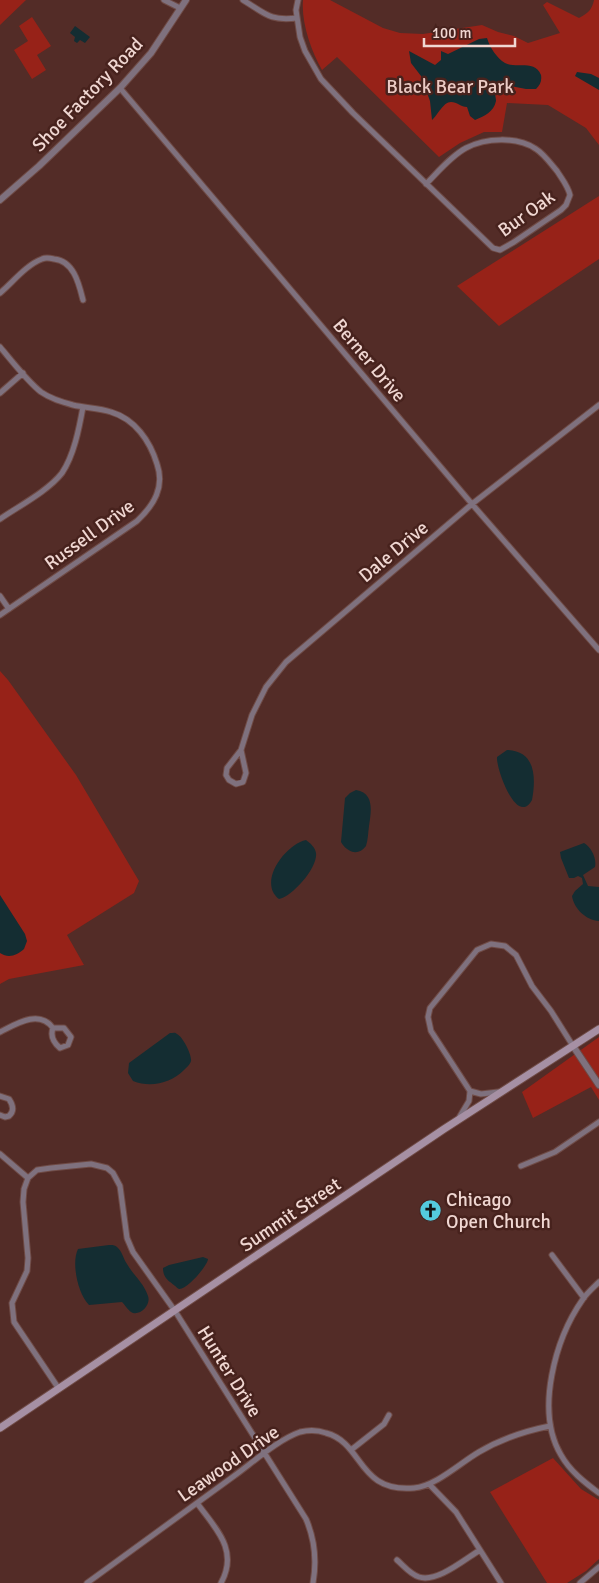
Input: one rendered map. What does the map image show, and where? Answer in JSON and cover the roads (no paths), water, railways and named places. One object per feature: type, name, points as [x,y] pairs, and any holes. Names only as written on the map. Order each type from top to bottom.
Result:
[{"type":"main road","name":"Summit Street","points":[[0,1428],[444,1129],[599,1029]]},
{"type":"street","points":[[164,0],[180,8]]},
{"type":"street","name":"Shoe Factory Road","points":[[0,200],[39,166],[120,88],[151,53],[186,0]]},
{"type":"street","points":[[244,0],[272,18],[281,20],[297,18]]},
{"type":"street","name":"Bur Oak","points":[[298,0],[297,18],[305,51],[321,79],[353,113],[486,243],[500,250],[561,210],[566,205],[570,195],[558,172],[536,148],[526,144],[504,141],[484,142],[465,148],[455,155],[426,184]]},
{"type":"street","name":"Berner Drive","points":[[120,88],[472,504],[599,650]]},
{"type":"street","points":[[0,293],[32,264],[44,258],[58,259],[70,266],[80,283],[82,300]]},
{"type":"street","name":"Russell Drive","points":[[0,347],[41,392],[58,401],[112,412],[127,419],[142,434],[155,456],[160,480],[156,499],[137,521],[0,615]]},
{"type":"street","points":[[0,393],[23,373]]},
{"type":"street","name":"Dale Drive","points":[[241,750],[246,773],[243,782],[236,784],[229,780],[226,775],[227,768],[241,750],[252,715],[266,687],[286,662],[472,504],[599,405]]},
{"type":"street","points":[[0,519],[50,485],[61,474],[69,459],[83,407]]},
{"type":"street","points":[[0,596],[9,609]]},
{"type":"street","points":[[444,1129],[460,1117],[465,1110],[469,1101],[470,1091],[431,1030],[428,1017],[430,1008],[476,950],[491,944],[505,946],[516,955],[532,986],[551,1011],[599,1085]]},
{"type":"street","points":[[0,1032],[15,1023],[32,1019],[47,1022],[54,1028],[61,1027],[67,1031],[71,1038],[68,1046],[60,1048],[55,1043],[52,1037],[54,1028]]},
{"type":"street","points":[[470,1091],[480,1094],[492,1094],[508,1089]]},
{"type":"street","points":[[0,1096],[9,1100],[13,1110],[9,1116],[0,1115]]},
{"type":"street","points":[[521,1166],[555,1152],[599,1122]]},
{"type":"street","points":[[0,1154],[28,1178],[24,1188],[23,1202],[28,1258],[27,1271],[12,1304],[11,1312],[14,1322],[59,1389]]},
{"type":"street","name":"Hunter Drive","points":[[28,1178],[37,1170],[91,1164],[107,1168],[113,1173],[120,1186],[127,1238],[133,1252],[174,1311],[265,1453],[309,1526],[316,1557],[314,1583]]},
{"type":"street","points":[[552,1255],[584,1298]]},
{"type":"street","points":[[599,1282],[584,1298],[566,1330],[558,1350],[550,1396],[550,1426],[556,1444],[567,1465],[585,1483],[599,1492]]},
{"type":"street","points":[[351,1450],[384,1424],[389,1415]]},
{"type":"street","name":"Leawood Drive","points":[[88,1583],[265,1453],[300,1432],[310,1430],[337,1437],[351,1450],[366,1472],[380,1482],[412,1488],[429,1484],[493,1444],[521,1433],[550,1426]]},
{"type":"street","points":[[429,1484],[456,1512],[501,1583]]},
{"type":"street","points":[[197,1503],[226,1546],[228,1564],[221,1583]]},
{"type":"street","points":[[397,1560],[414,1574],[427,1579],[445,1573],[480,1550]]},
{"type":"street","points":[[580,1583],[599,1567]]},
{"type":"water","points":[[75,26],[90,37],[85,43],[80,40],[77,43],[74,41],[75,37],[70,33]]},
{"type":"water","points":[[487,38],[494,52],[505,63],[509,65],[530,66],[538,70],[541,75],[539,86],[536,89],[526,89],[505,85],[496,92],[495,105],[491,111],[475,120],[470,116],[467,107],[451,102],[443,106],[432,120],[430,101],[421,76],[411,63],[409,51],[435,65],[441,60],[441,51],[448,54],[479,39]]},
{"type":"water","points":[[577,72],[591,74],[599,78],[599,90],[575,76]]},
{"type":"water","points":[[507,750],[524,755],[532,767],[534,783],[532,800],[526,806],[520,806],[514,801],[508,793],[500,773],[497,757]]},
{"type":"water","points":[[356,790],[366,795],[371,809],[366,846],[360,851],[353,852],[349,851],[341,842],[345,798]]},
{"type":"water","points":[[306,840],[312,845],[316,853],[313,866],[304,880],[291,893],[279,899],[273,892],[271,883],[277,865],[290,849]]},
{"type":"water","points":[[584,843],[591,850],[595,860],[595,867],[583,875],[588,886],[599,887],[599,921],[585,916],[575,905],[572,896],[583,884],[582,878],[578,876],[569,878],[561,858],[560,852]]},
{"type":"water","points":[[0,895],[25,934],[27,941],[24,949],[13,956],[0,953]]},
{"type":"water","points":[[170,1033],[176,1033],[184,1042],[191,1058],[189,1065],[173,1078],[160,1083],[147,1084],[133,1081],[128,1073],[129,1063]]},
{"type":"water","points":[[114,1245],[119,1249],[129,1268],[146,1291],[149,1299],[145,1308],[140,1312],[133,1313],[122,1302],[89,1305],[82,1294],[75,1262],[78,1249]]},
{"type":"water","points":[[203,1257],[208,1259],[205,1266],[192,1282],[183,1288],[179,1289],[168,1280],[163,1272],[163,1268],[169,1265]]},
{"type":"place","name":"Chicago Open Church","points":[[430,1210]]},
{"type":"park label","name":"Black Bear Park","points":[[450,86]]}]
